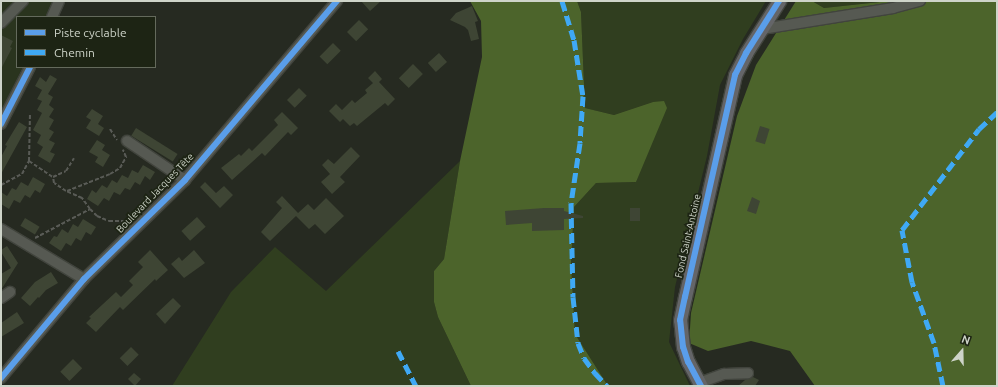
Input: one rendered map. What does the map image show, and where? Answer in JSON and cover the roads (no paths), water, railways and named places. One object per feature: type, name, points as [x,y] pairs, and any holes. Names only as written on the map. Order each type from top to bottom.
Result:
[{"type":"main road","name":"Fond Saint-Antoine","points":[[700,384],[685,354],[680,320],[731,87],[741,62],[779,1]]},
{"type":"street","points":[[1,23],[23,1]]},
{"type":"street","points":[[52,16],[59,1]]},
{"type":"street","name":"Boulevard Jacques Tête","points":[[1,378],[84,279],[185,180],[337,1]]},
{"type":"street","points":[[762,29],[893,8],[920,1]]},
{"type":"street","points":[[1,124],[29,68]]},
{"type":"street","points":[[122,143],[185,180]]},
{"type":"street","points":[[1,229],[84,279]]},
{"type":"street","points":[[1,298],[10,292]]},
{"type":"street","points":[[700,384],[724,374],[748,372]]}]
